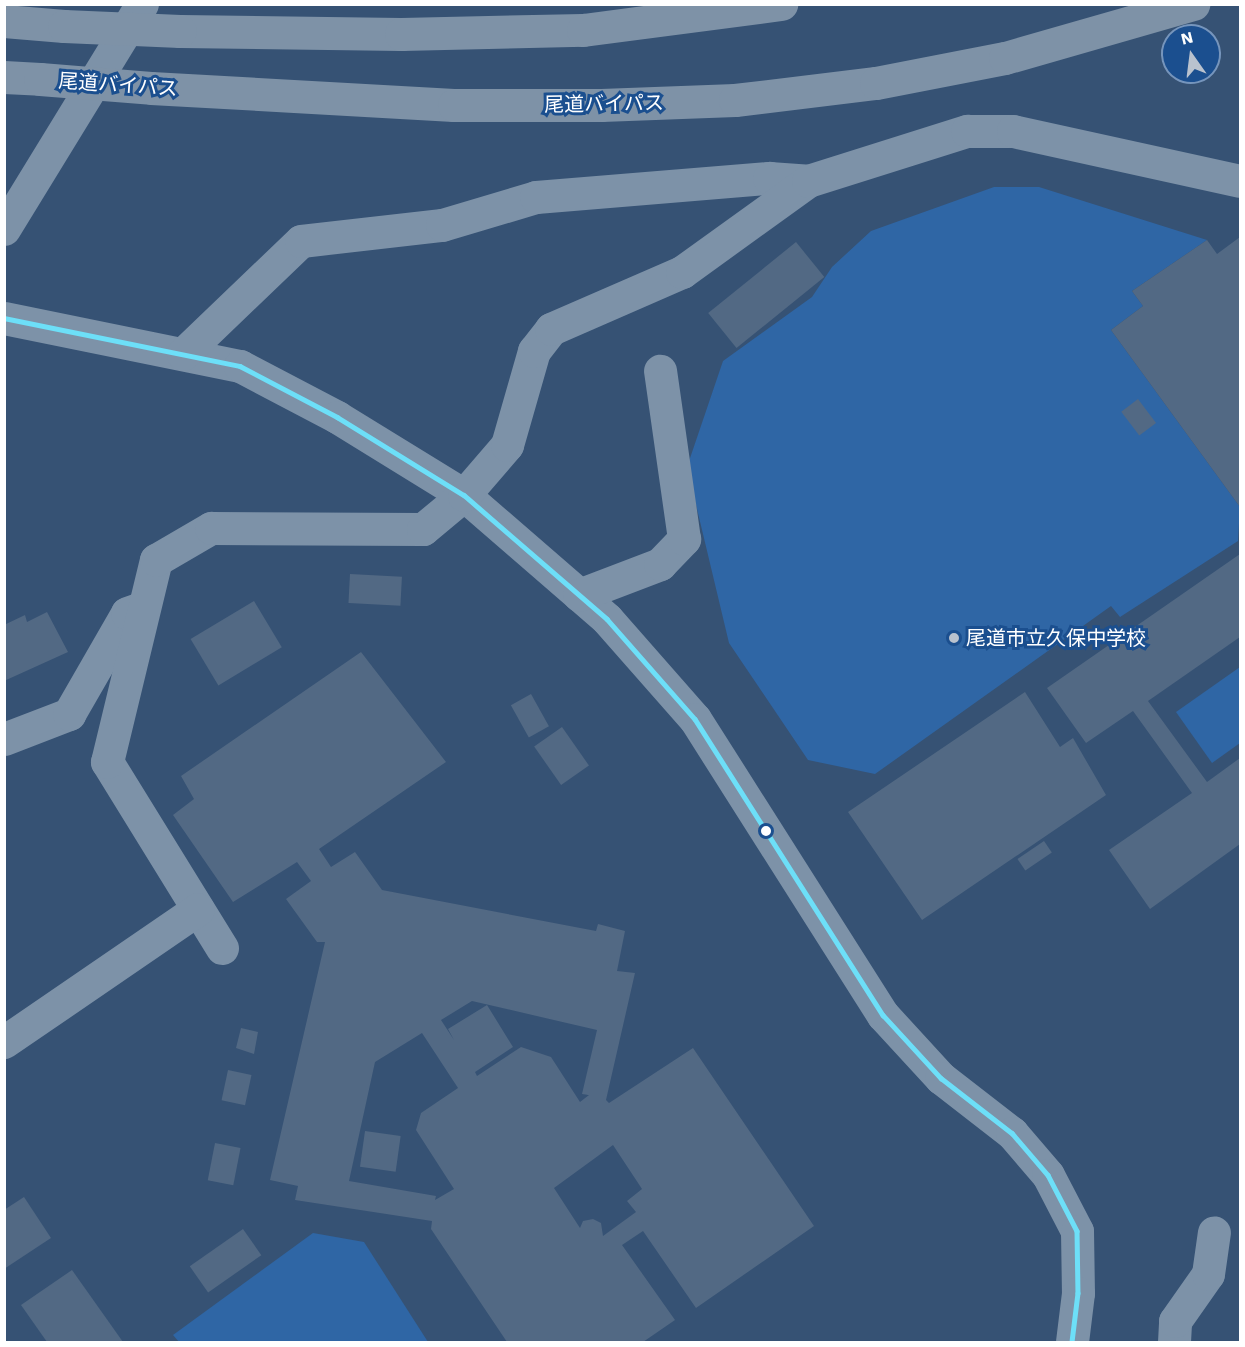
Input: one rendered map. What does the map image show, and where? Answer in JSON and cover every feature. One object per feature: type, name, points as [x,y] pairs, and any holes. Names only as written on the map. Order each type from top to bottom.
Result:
[{"type":"highway","points":[[4,21],[180,31],[402,34],[583,30],[781,4]]},
{"type":"highway","name":"尾道バイパス","points":[[4,77],[151,88],[454,105],[601,105],[735,100],[876,83],[1005,58],[1193,4]]},
{"type":"street","points":[[4,230],[142,4]]},
{"type":"street","points":[[222,948],[107,762],[142,608],[156,560],[211,528],[423,529],[464,495],[507,445],[534,351],[551,329],[682,272],[808,181],[968,131],[1013,131],[1240,181]]},
{"type":"street","points":[[183,354],[301,241],[442,225],[536,197],[769,178],[808,181]]},
{"type":"street","points":[[4,318],[240,366],[337,417],[464,495],[607,619],[695,719],[883,1014],[940,1078],[1012,1132],[1048,1175],[1077,1231],[1078,1293],[1072,1342]]},
{"type":"street","points":[[579,595],[660,564],[684,539],[660,371]]},
{"type":"street","points":[[4,739],[69,714],[127,613],[142,608]]},
{"type":"street","points":[[4,1042],[198,909]]},
{"type":"street","points":[[1174,1342],[1175,1321],[1208,1274],[1214,1232]]},
{"type":"shaded area","points":[[994,187],[1039,187],[1207,240],[1132,291],[1143,306],[1111,330],[1240,507],[1238,541],[1120,617],[1111,606],[875,774],[808,760],[729,643],[687,467],[723,361],[812,297],[832,267],[871,231]]},
{"type":"shaded area","points":[[1240,667],[1240,743],[1212,763],[1176,712]]},
{"type":"shaded area","points":[[313,1233],[364,1242],[428,1342],[179,1342],[173,1335]]},
{"type":"building","points":[[1240,237],[1240,507],[1111,330],[1143,306],[1132,291],[1207,240],[1217,254]]},
{"type":"building","points":[[796,242],[824,277],[737,348],[708,313]]},
{"type":"building","points":[[1138,399],[1156,423],[1139,436],[1121,412]]},
{"type":"building","points":[[1240,554],[1240,637],[1148,701],[1207,782],[1240,758],[1240,844],[1150,909],[1109,850],[1192,793],[1133,711],[1086,743],[1047,688]]},
{"type":"building","points":[[350,574],[402,577],[400,606],[348,603]]},
{"type":"building","points":[[254,601],[282,647],[218,685],[191,639]]},
{"type":"building","points":[[47,612],[68,652],[4,681],[4,625],[25,615],[27,622]]},
{"type":"building","points":[[361,652],[446,762],[319,849],[331,867],[355,852],[382,890],[596,931],[598,924],[625,931],[617,971],[635,973],[606,1100],[609,1103],[693,1048],[814,1226],[696,1308],[643,1231],[622,1245],[675,1320],[643,1342],[507,1342],[431,1229],[432,1221],[295,1200],[298,1186],[270,1180],[325,942],[317,942],[286,899],[311,881],[297,862],[233,902],[173,815],[194,799],[181,776]],"holes":[[[472,1001],[597,1030],[582,1094],[589,1095],[580,1102],[551,1057],[521,1047],[477,1076],[475,1072],[513,1047],[487,1005],[448,1029],[454,1040],[441,1020]],[[422,1033],[458,1088],[421,1113],[416,1130],[454,1189],[435,1200],[436,1196],[349,1181],[375,1062]],[[613,1145],[642,1189],[627,1201],[636,1212],[603,1236],[601,1223],[593,1219],[583,1221],[580,1228],[554,1188]]]},
{"type":"building","points":[[1025,692],[1060,747],[1073,738],[1106,795],[922,920],[848,812]]},
{"type":"building","points":[[531,694],[549,726],[529,738],[511,705]]},
{"type":"building","points":[[562,727],[589,766],[561,785],[534,747]]},
{"type":"building","points":[[1044,841],[1052,853],[1025,871],[1017,859]]},
{"type":"building","points":[[241,1028],[258,1032],[254,1054],[236,1048]]},
{"type":"building","points":[[228,1070],[251,1075],[245,1105],[222,1100]]},
{"type":"building","points":[[365,1131],[401,1136],[396,1172],[360,1167]]},
{"type":"building","points":[[215,1143],[241,1148],[233,1185],[208,1180]]},
{"type":"building","points":[[24,1197],[51,1238],[4,1269],[4,1210]]},
{"type":"building","points":[[243,1229],[261,1255],[208,1292],[190,1266]]},
{"type":"building","points":[[72,1270],[123,1342],[47,1342],[21,1305]]},
{"type":"transit line","points":[[4,318],[240,366],[337,417],[464,495],[607,619],[695,719],[883,1015],[941,1078],[1012,1133],[1048,1175],[1077,1231],[1078,1293],[1072,1342]]},
{"type":"place","name":"尾道市立久保中学校","points":[[954,638]]}]
